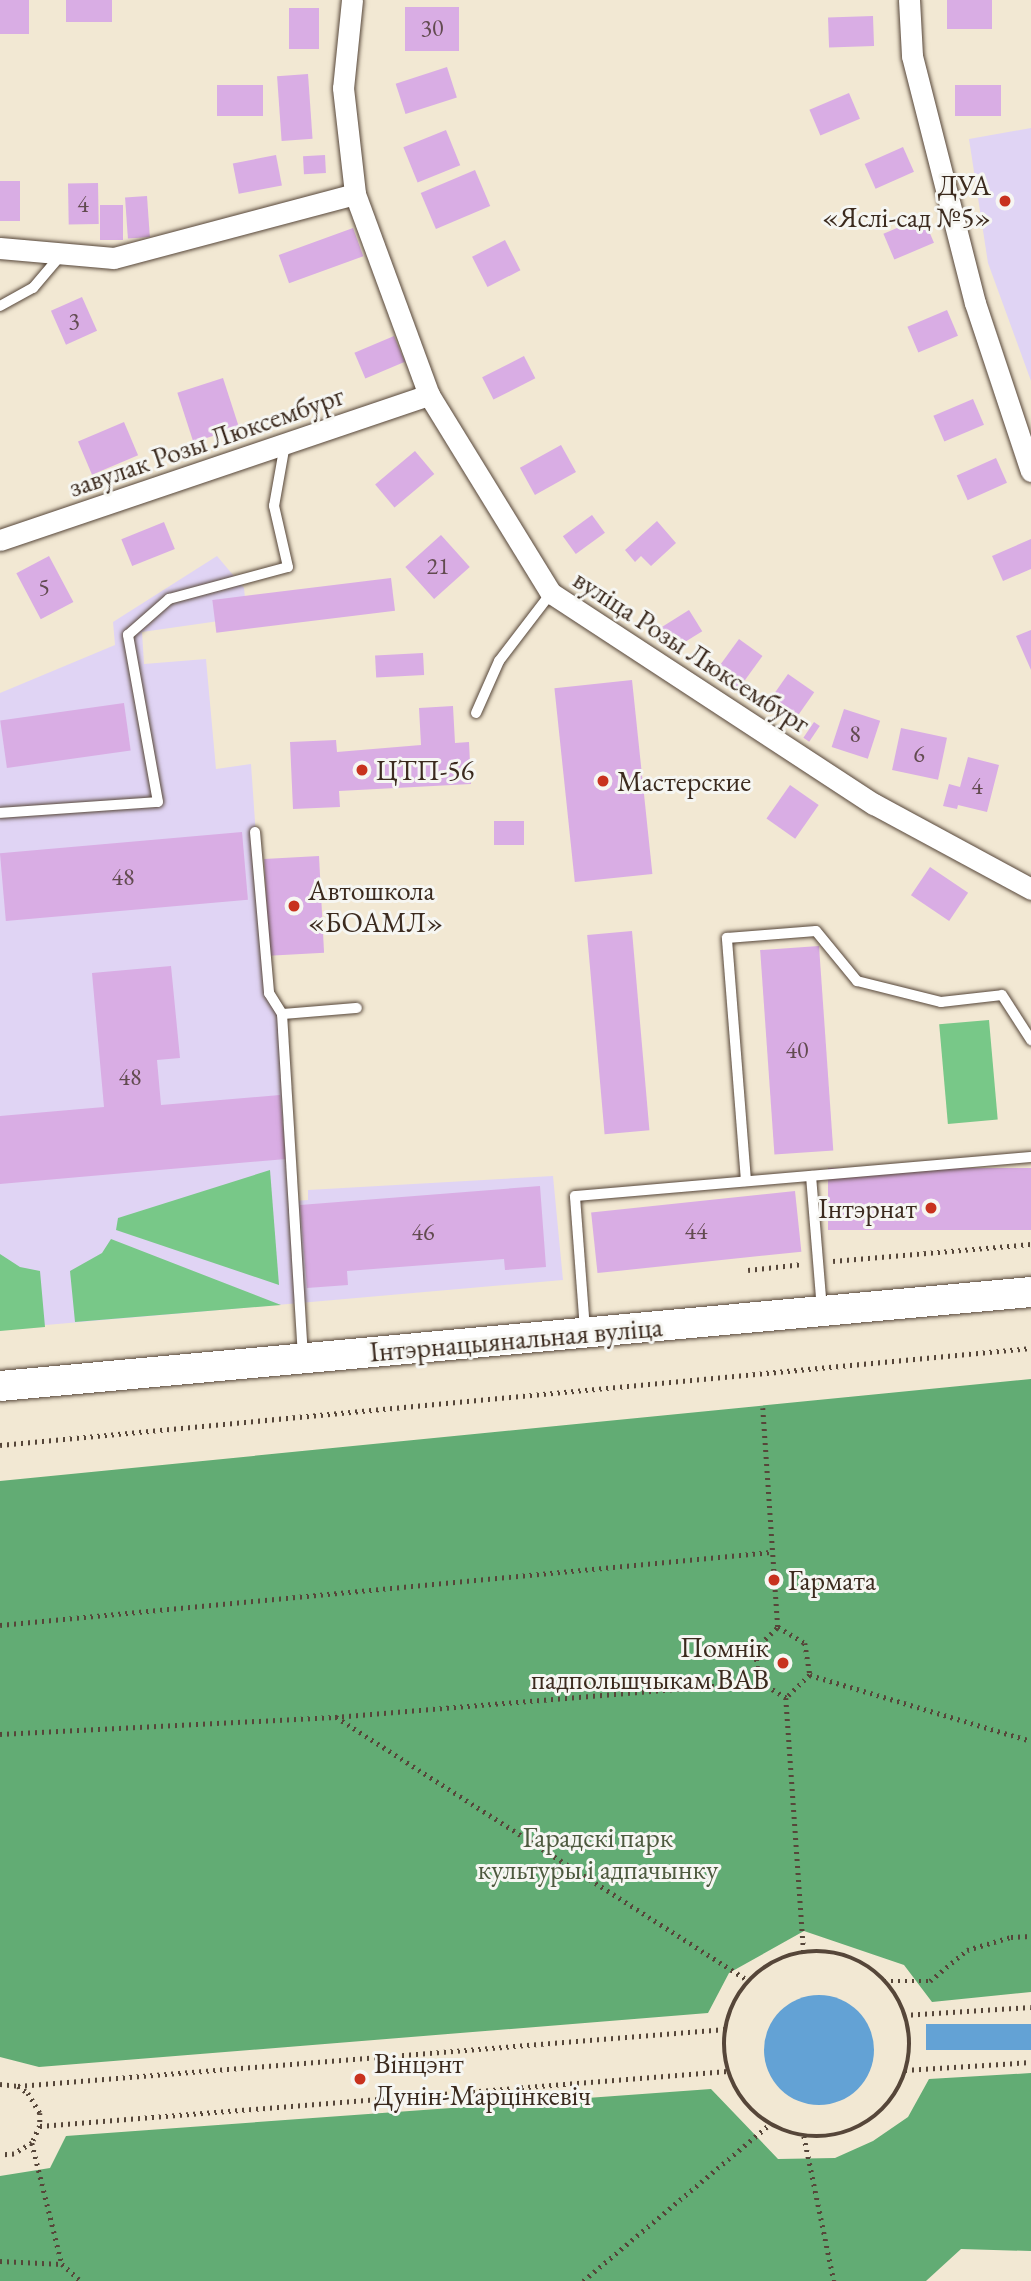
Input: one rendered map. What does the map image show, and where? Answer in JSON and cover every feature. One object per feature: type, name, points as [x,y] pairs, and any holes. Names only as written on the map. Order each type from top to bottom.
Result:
[{"type":"main road","name":"Інтэрнацыянальная вуліца","points":[[0,1387],[1031,1292]]},
{"type":"street","name":"вуліца Розы Люксембург","points":[[352,0],[342,88],[355,194],[429,395],[551,593],[874,804],[1031,889]]},
{"type":"street","points":[[909,0],[912,56],[972,290],[1031,471]]},
{"type":"street","points":[[0,248],[114,258],[355,194]]},
{"type":"street","name":"завулак Розы Люксембург","points":[[0,540],[429,395]]},
{"type":"lane","points":[[0,306],[33,288],[63,253]]},
{"type":"lane","points":[[0,813],[158,802],[128,635],[169,599],[288,567],[274,506],[285,444]]},
{"type":"lane","points":[[476,713],[499,661],[551,593]]},
{"type":"lane","points":[[255,832],[269,993],[282,1014],[304,1359]]},
{"type":"lane","points":[[746,1181],[727,937],[817,931],[857,981],[941,1002],[1002,995],[1031,1040]]},
{"type":"lane","points":[[282,1014],[357,1008]]},
{"type":"lane","points":[[586,1333],[575,1196],[1031,1157]]},
{"type":"lane","points":[[811,1176],[822,1311]]},
{"type":"path","points":[[748,1269],[1031,1244]]},
{"type":"path","points":[[0,1445],[1031,1348]]},
{"type":"path","points":[[759,1682],[755,1650],[778,1626],[763,1408]]},
{"type":"path","points":[[0,1625],[771,1552]]},
{"type":"path","points":[[778,1626],[805,1643],[810,1675]]},
{"type":"path","points":[[786,1698],[810,1675]]},
{"type":"path","points":[[810,1675],[1031,1741]]},
{"type":"path","points":[[0,1734],[335,1717],[759,1682],[786,1698]]},
{"type":"path","points":[[786,1698],[804,1953]]},
{"type":"path","points":[[335,1717],[749,1982]]},
{"type":"path","points":[[884,1981],[930,1981],[967,1950],[1011,1937],[1031,1936]]},
{"type":"path","points":[[834,1950],[862,1960],[884,1981],[898,1995],[912,2040],[899,2092],[881,2114],[858,2129],[832,2138],[786,2134],[744,2106],[722,2054],[731,2002],[763,1965],[783,1955],[834,1950]]},
{"type":"path","points":[[904,2015],[1031,2007]]},
{"type":"path","points":[[0,2084],[18,2086],[726,2029]]},
{"type":"path","points":[[905,2070],[1031,2062]]},
{"type":"path","points":[[40,2126],[728,2071]]},
{"type":"path","points":[[18,2086],[36,2102],[40,2126],[33,2143],[62,2264],[81,2281]]},
{"type":"path","points":[[583,2281],[770,2124]]},
{"type":"path","points":[[804,2136],[834,2281]]},
{"type":"path","points":[[0,2155],[15,2154],[33,2143]]},
{"type":"path","points":[[0,2261],[62,2264]]},
{"type":"shaded area","name":"ДУА «Яслі-сад №5»","points":[[1031,128],[1031,381],[988,263],[969,139]]},
{"type":"shaded area","points":[[217,556],[244,588],[247,617],[142,632],[144,664],[206,659],[216,769],[251,764],[267,994],[282,1014],[294,1201],[308,1200],[308,1190],[553,1176],[563,1280],[0,1329],[0,693],[115,645],[113,622]]},
{"type":"green space","points":[[989,1020],[998,1120],[948,1124],[939,1024]]},
{"type":"green space","points":[[270,1170],[279,1285],[116,1230],[118,1218]]},
{"type":"green space","points":[[111,1239],[281,1305],[75,1322],[70,1271],[102,1253]]},
{"type":"green space","points":[[0,1254],[20,1267],[40,1271],[45,1327],[0,1331]]},
{"type":"green space","name":"Гарадскі парк культуры і адпачынку","points":[[1031,1379],[1031,1992],[932,2002],[904,1965],[804,1931],[729,1973],[708,2013],[39,2067],[0,2057],[0,1481]]},
{"type":"green space","points":[[1031,2073],[1031,2251],[961,2249],[926,2281],[0,2281],[0,2176],[50,2168],[66,2136],[711,2089],[778,2159],[835,2158],[873,2141],[908,2117],[929,2079]]},
{"type":"water","points":[[819,1995],[840,1999],[858,2011],[870,2029],[874,2050],[870,2071],[858,2089],[840,2101],[819,2105],[798,2101],[780,2089],[768,2071],[764,2050],[768,2029],[780,2011],[798,1999]]},
{"type":"water","points":[[926,2024],[1031,2024],[1031,2050],[926,2050]]},
{"type":"building","points":[[0,0],[29,0],[29,34],[0,34]]},
{"type":"building","points":[[66,0],[112,0],[112,22],[66,22]]},
{"type":"building","points":[[947,0],[992,0],[992,29],[947,29]]},
{"type":"building","points":[[405,7],[459,7],[459,51],[405,51]]},
{"type":"building","points":[[289,8],[319,8],[319,49],[289,49]]},
{"type":"building","points":[[873,16],[874,46],[829,48],[828,18]]},
{"type":"building","points":[[447,67],[457,97],[406,114],[396,84]]},
{"type":"building","points":[[308,74],[313,139],[282,141],[277,76]]},
{"type":"building","points":[[217,85],[263,85],[263,116],[217,116]]},
{"type":"building","points":[[955,85],[1001,85],[1001,116],[955,116]]},
{"type":"building","points":[[849,93],[860,119],[820,136],[809,110]]},
{"type":"building","points":[[446,130],[460,165],[418,182],[403,147]]},
{"type":"building","points":[[903,147],[914,172],[876,189],[865,164]]},
{"type":"building","points":[[276,155],[282,185],[239,194],[233,163]]},
{"type":"building","points":[[325,155],[326,173],[304,174],[303,156]]},
{"type":"building","points":[[475,170],[490,206],[436,229],[421,193]]},
{"type":"building","points":[[0,181],[20,181],[20,221],[0,221]]},
{"type":"building","points":[[98,183],[99,224],[69,225],[68,184]]},
{"type":"building","points":[[147,196],[150,237],[128,238],[125,198]]},
{"type":"building","points":[[100,205],[123,205],[123,240],[100,240]]},
{"type":"building","points":[[923,217],[934,243],[894,260],[883,234]]},
{"type":"building","points":[[353,228],[363,256],[289,283],[279,255]]},
{"type":"building","points":[[505,240],[520,270],[487,287],[472,257]]},
{"type":"building","points":[[82,297],[97,331],[66,345],[51,311]]},
{"type":"building","points":[[947,310],[958,336],[918,353],[907,327]]},
{"type":"building","points":[[394,336],[405,362],[365,379],[354,353]]},
{"type":"building","points":[[524,356],[535,378],[493,400],[482,377]]},
{"type":"building","points":[[223,378],[239,427],[193,442],[177,393]]},
{"type":"building","points":[[973,399],[984,425],[944,442],[933,416]]},
{"type":"building","points":[[124,422],[138,455],[92,475],[78,442]]},
{"type":"building","points":[[561,445],[576,472],[535,495],[520,468]]},
{"type":"building","points":[[415,451],[434,474],[394,507],[375,484]]},
{"type":"building","points":[[996,458],[1007,483],[968,500],[957,475]]},
{"type":"building","points":[[592,515],[605,533],[576,554],[563,536]]},
{"type":"building","points":[[657,521],[676,543],[651,566],[641,556],[635,562],[625,550]]},
{"type":"building","points":[[164,522],[175,549],[132,566],[121,539]]},
{"type":"building","points":[[441,535],[470,567],[434,599],[405,567]]},
{"type":"building","points":[[1031,539],[1031,569],[1003,581],[992,556]]},
{"type":"building","points":[[49,556],[73,602],[41,619],[16,573]]},
{"type":"building","points":[[391,578],[395,611],[216,633],[212,600]]},
{"type":"building","points":[[689,610],[702,631],[669,652],[656,631]]},
{"type":"building","points":[[1031,630],[1031,670],[1016,636]]},
{"type":"building","points":[[739,639],[762,656],[738,690],[714,673]]},
{"type":"building","points":[[423,653],[424,675],[376,677],[375,656]]},
{"type":"building","points":[[788,674],[814,692],[794,722],[767,703]]},
{"type":"building","name":"Мастерские","points":[[632,680],[652,874],[575,882],[554,688]]},
{"type":"building","points":[[124,703],[131,751],[7,768],[0,720]]},
{"type":"building","points":[[453,706],[455,743],[469,742],[471,784],[339,791],[340,807],[293,809],[290,742],[336,740],[337,752],[421,745],[419,708]]},
{"type":"building","points":[[844,709],[880,721],[868,759],[832,747]]},
{"type":"building","points":[[814,722],[820,726],[809,742],[803,738]]},
{"type":"building","points":[[901,728],[947,738],[938,780],[892,770]]},
{"type":"building","points":[[968,757],[999,765],[987,812],[958,805],[957,809],[943,806],[949,784],[960,787]]},
{"type":"building","points":[[790,785],[819,805],[795,839],[766,819]]},
{"type":"building","points":[[494,821],[524,821],[524,845],[494,845]]},
{"type":"building","points":[[242,832],[248,900],[6,921],[0,853]]},
{"type":"building","name":"Автошкола «БОАМЛ»","points":[[319,856],[324,953],[269,956],[264,859]]},
{"type":"building","points":[[930,867],[968,893],[949,921],[911,895]]},
{"type":"building","points":[[632,931],[649,1130],[605,1134],[587,935]]},
{"type":"building","points":[[819,946],[833,1151],[774,1155],[760,950]]},
{"type":"building","points":[[171,966],[180,1058],[157,1060],[161,1105],[280,1095],[286,1159],[0,1184],[0,1116],[104,1107],[92,973]]},
{"type":"building","name":"Інтэрнат","points":[[828,1168],[1031,1168],[1031,1230],[828,1230]]},
{"type":"building","points":[[540,1186],[546,1267],[505,1270],[504,1259],[347,1271],[348,1285],[307,1288],[300,1205]]},
{"type":"building","points":[[795,1191],[801,1252],[597,1273],[591,1212]]},
{"type":"place","name":"ДУА «Яслі-сад №5»","points":[[1005,201]]},
{"type":"place","name":"ЦТП-56","points":[[362,770]]},
{"type":"place","name":"Мастерские","points":[[603,781]]},
{"type":"place","name":"Автошкола «БОАМЛ»","points":[[294,906]]},
{"type":"place","name":"Інтэрнат","points":[[931,1208]]},
{"type":"place","name":"Гармата","points":[[774,1580]]},
{"type":"place","name":"Помнік падпольшчыкам ВАВ","points":[[783,1663]]},
{"type":"place","name":"Вінцэнт Дунін-Марцінкевіч","points":[[360,2079]]}]
